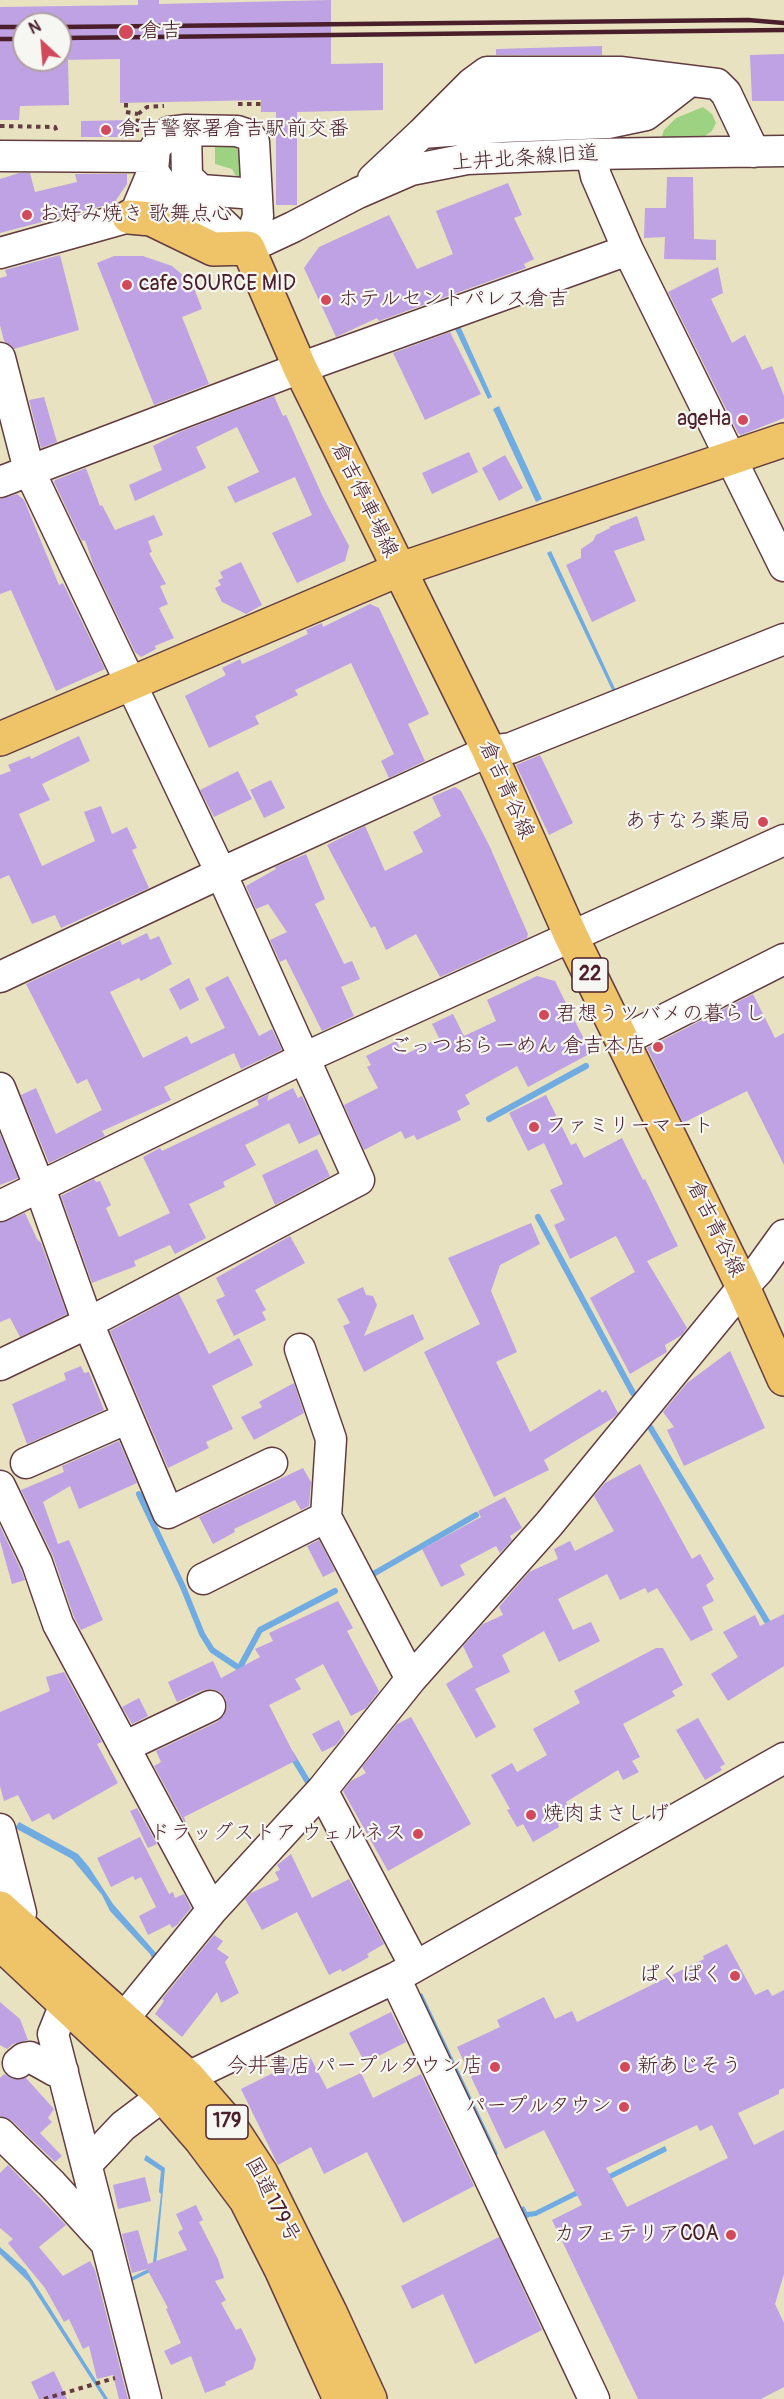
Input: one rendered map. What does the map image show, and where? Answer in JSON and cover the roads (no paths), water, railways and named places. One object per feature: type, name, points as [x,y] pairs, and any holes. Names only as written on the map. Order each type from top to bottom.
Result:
[{"type":"main road","points":[[129,217],[151,219],[213,249],[248,248]]},
{"type":"main road","name":"倉吉停車場線","points":[[0,739],[398,570],[300,368],[248,248]]},
{"type":"main road","points":[[398,570],[784,440]]},
{"type":"main road","name":"倉吉青谷線","points":[[398,570],[489,751],[571,936],[743,1287],[784,1379]]},
{"type":"main road","name":"国道179号","points":[[5,1925],[65,2004],[229,2124],[261,2173],[370,2399]]},
{"type":"main road","name":"国道179号","points":[[5,1925],[124,2018],[175,2086],[201,2140],[246,2200],[281,2269],[340,2399]]},
{"type":"street","points":[[358,193],[472,83],[487,72],[620,72],[717,84],[726,93],[754,152]]},
{"type":"street","points":[[422,133],[608,123],[646,115],[690,81]]},
{"type":"street","points":[[148,156],[172,199],[222,223],[248,248],[258,216],[254,142],[249,135],[237,131],[178,118]]},
{"type":"street","points":[[0,253],[129,217],[136,209],[148,156],[178,118]]},
{"type":"street","points":[[178,118],[187,177],[201,190],[256,194]]},
{"type":"street","points":[[0,145],[36,143],[94,157]]},
{"type":"street","name":"上井北条線旧道","points":[[248,248],[358,193],[411,170],[467,159],[591,154],[784,152]]},
{"type":"street","points":[[591,154],[596,176],[628,250],[784,566]]},
{"type":"street","points":[[0,156],[148,156]]},
{"type":"street","points":[[0,482],[300,368],[628,250]]},
{"type":"street","points":[[0,358],[29,470],[221,873],[358,1180],[88,1323],[0,1365]]},
{"type":"street","points":[[0,977],[489,751],[511,748],[784,639]]},
{"type":"street","points":[[0,1206],[304,1058],[784,840]]},
{"type":"street","points":[[622,1041],[784,959]]},
{"type":"street","points":[[0,1088],[40,1188],[88,1323],[168,1513],[272,1463]]},
{"type":"street","points":[[124,2018],[212,1910],[322,1790],[411,1679],[549,1524],[758,1271],[784,1235]]},
{"type":"street","points":[[300,1349],[331,1439],[326,1517],[411,1679]]},
{"type":"street","points":[[26,1463],[128,1418]]},
{"type":"street","points":[[0,1486],[18,1519],[37,1563],[58,1624],[212,1910]]},
{"type":"street","points":[[203,1579],[326,1517]]},
{"type":"street","points":[[124,1747],[210,1706]]},
{"type":"street","points":[[52,2184],[88,2167],[123,2126],[175,2086],[405,1972],[784,1758]]},
{"type":"street","points":[[322,1790],[594,2399]]},
{"type":"street","points":[[0,1829],[21,1912],[5,1925]]},
{"type":"street","points":[[65,2004],[53,2034],[143,2385]]},
{"type":"street","points":[[18,2063],[30,2057],[55,2071],[63,2071]]},
{"type":"street","points":[[0,2133],[105,2241]]},
{"type":"water","points":[[460,326],[492,397],[488,399],[455,329]]},
{"type":"water","points":[[499,406],[542,499],[536,502],[493,409]]},
{"type":"water","points":[[551,551],[617,693],[614,694],[547,553]]},
{"type":"water","points":[[19,1822],[78,1854],[113,1904],[156,1953],[162,1965],[157,1968],[150,1954],[110,1911],[102,1895],[72,1859],[15,1828]]},
{"type":"water","points":[[422,1993],[498,2154],[492,2157],[415,1997]]},
{"type":"water","points":[[665,2146],[667,2151],[536,2216],[529,2217],[523,2222],[517,2210],[524,2206],[527,2212],[535,2211]]},
{"type":"water","points":[[146,2155],[165,2168],[156,2265],[152,2271],[130,2282],[128,2279],[150,2268],[153,2263],[161,2194],[159,2192],[161,2171],[144,2160]]},
{"type":"water","points":[[0,2247],[26,2270],[108,2399],[104,2399],[29,2282],[0,2254]]},
{"type":"waterway","points":[[489,1119],[586,1066]]},
{"type":"waterway","points":[[538,1217],[633,1393]]},
{"type":"waterway","points":[[647,1422],[771,1628]]},
{"type":"waterway","points":[[139,1494],[183,1587],[202,1634],[212,1650],[239,1668],[242,1674]]},
{"type":"waterway","points":[[375,1573],[476,1515]]},
{"type":"waterway","points":[[240,1667],[260,1630],[335,1591]]},
{"type":"waterway","points":[[291,1754],[311,1787]]},
{"type":"railway","points":[[72,27],[748,20],[784,23]]},
{"type":"railway","points":[[0,27],[12,27]]},
{"type":"railway","points":[[72,38],[784,30]]},
{"type":"railway","points":[[0,39],[12,39]]},
{"type":"place","name":"倉吉","points":[[126,32]]},
{"type":"place","name":"倉吉警察署倉吉駅前交番","points":[[106,130]]},
{"type":"place","name":"お好み焼き 歌舞点心","points":[[27,215]]},
{"type":"place","name":"cafe SOURCE MID","points":[[127,285]]},
{"type":"place","name":"ホテルセントパレス倉吉","points":[[326,300]]},
{"type":"place","name":"ageHa","points":[[743,420]]},
{"type":"place","name":"あすなろ薬局","points":[[763,822]]},
{"type":"place","name":"君想うツバメの暮らし","points":[[544,1015]]},
{"type":"place","name":"ごっつおらーめん 倉吉本店","points":[[658,1047]]},
{"type":"place","name":"ファミリーマート","points":[[534,1127]]},
{"type":"place","name":"焼肉まさしげ","points":[[531,1815]]},
{"type":"place","name":"ドラッグストア ウェルネス","points":[[418,1834]]},
{"type":"place","name":"ぱくぱく","points":[[735,1976]]},
{"type":"place","name":"今井書店 パープルタウン店","points":[[495,2067]]},
{"type":"place","name":"新あじそう","points":[[625,2067]]},
{"type":"place","name":"パープルタウン","points":[[624,2107]]},
{"type":"place","name":"カフェテリアCOA","points":[[731,2235]]}]
